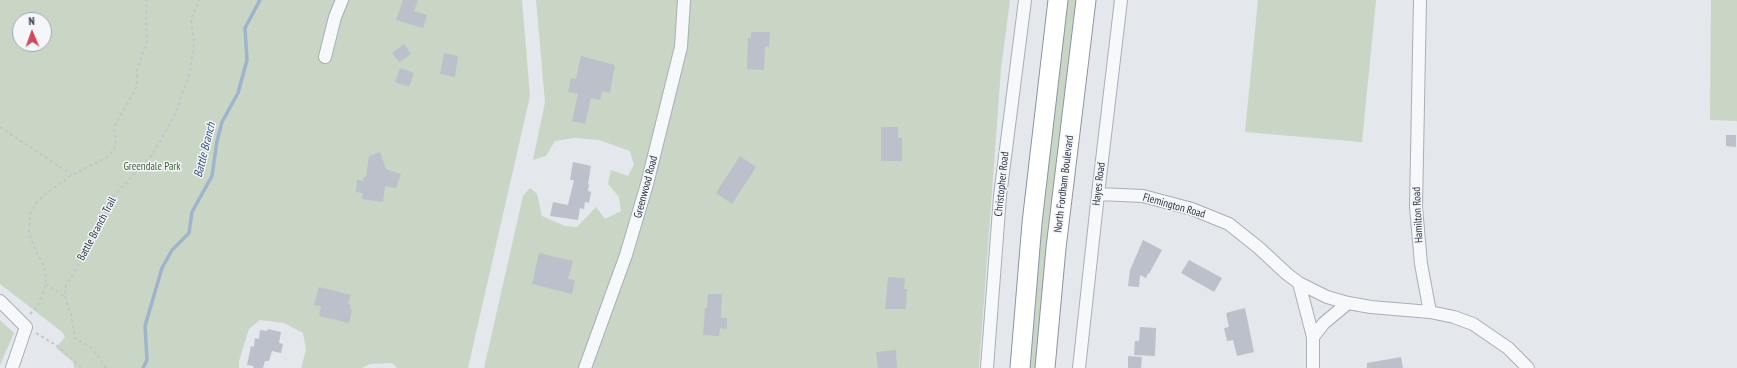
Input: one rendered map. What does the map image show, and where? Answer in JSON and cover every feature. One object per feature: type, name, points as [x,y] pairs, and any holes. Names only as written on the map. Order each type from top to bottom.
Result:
[{"type":"highway","points":[[1020,368],[1033,216],[1058,0]]},
{"type":"highway","name":"North Fordham Boulevard","points":[[1045,368],[1056,248],[1086,0]]},
{"type":"street","points":[[325,57],[335,17],[342,0]]},
{"type":"street","name":"Greenwood Road","points":[[585,368],[626,255],[648,184],[681,47],[684,0]]},
{"type":"street","name":"Christopher Road","points":[[987,368],[1000,196],[1025,0]]},
{"type":"street","name":"Hayes Road","points":[[1079,368],[1121,0]]},
{"type":"street","name":"Hamilton Road","points":[[1420,0],[1416,207],[1421,264],[1430,312]]},
{"type":"street","name":"Flemington Road","points":[[1098,194],[1143,196],[1192,209],[1229,224],[1299,284],[1327,297],[1371,307],[1430,312]]},
{"type":"street","points":[[1299,284],[1313,337],[1313,368]]},
{"type":"street","points":[[0,301],[25,325],[12,368]]},
{"type":"street","points":[[1313,337],[1324,323],[1348,303]]},
{"type":"street","points":[[1430,312],[1473,324],[1508,348],[1528,368]]},
{"type":"path","points":[[82,368],[59,347],[25,325],[38,306],[46,284],[45,269],[34,247],[29,232],[30,214],[37,202],[48,192],[72,175],[107,157],[114,149],[116,142],[114,126],[137,86],[137,70],[147,41],[147,0]]},
{"type":"path","name":"Battle Branch Trail","points":[[65,297],[66,286],[86,251],[112,198],[152,155],[174,116],[190,73],[194,42],[191,20],[199,0]]},
{"type":"path","points":[[0,126],[72,175]]},
{"type":"path","points":[[46,284],[65,297],[71,314],[76,338],[90,347],[106,368]]},
{"type":"green space","name":"Greendale Park","points":[[0,0],[522,0],[530,96],[468,368],[397,368],[392,363],[370,364],[362,368],[301,368],[306,350],[303,333],[284,323],[260,320],[249,329],[239,361],[239,368],[74,368],[73,362],[56,348],[65,337],[62,332],[0,284]]},
{"type":"green space","points":[[536,0],[1010,0],[1001,69],[979,368],[484,368],[523,196],[530,188],[537,194],[542,216],[565,226],[577,227],[596,207],[605,219],[621,211],[619,197],[608,184],[611,170],[628,176],[634,165],[630,151],[599,140],[574,138],[555,141],[546,156],[533,160],[545,102]]},
{"type":"green space","points":[[1065,0],[1077,0],[1039,368],[1026,368],[1031,296]]},
{"type":"green space","points":[[1258,0],[1376,0],[1362,142],[1245,132]]},
{"type":"green space","points":[[1711,0],[1737,0],[1737,121],[1710,120]]},
{"type":"green space","points":[[0,320],[14,333],[0,365]]},
{"type":"building","points":[[403,0],[418,0],[414,11],[427,15],[423,28],[396,20]]},
{"type":"building","points":[[751,32],[770,32],[769,47],[765,46],[764,70],[747,69],[748,38],[751,38]]},
{"type":"building","points":[[404,44],[411,54],[399,62],[392,53]]},
{"type":"building","points":[[444,53],[458,56],[455,77],[440,74]]},
{"type":"building","points":[[581,56],[615,65],[610,93],[602,91],[600,100],[591,98],[585,124],[572,121],[578,94],[568,92],[571,78],[576,79]]},
{"type":"building","points":[[400,68],[414,73],[409,87],[395,82]]},
{"type":"building","points":[[881,127],[898,127],[898,138],[902,138],[902,161],[881,161]]},
{"type":"building","points":[[1726,135],[1736,135],[1736,147],[1726,146]]},
{"type":"building","points":[[380,152],[386,169],[401,174],[396,188],[385,186],[383,202],[362,199],[363,193],[356,192],[357,180],[363,181],[364,177],[366,177],[369,156]]},
{"type":"building","points":[[740,156],[756,167],[732,204],[716,193]]},
{"type":"building","points":[[573,162],[591,166],[588,184],[588,191],[591,192],[589,203],[585,202],[584,209],[580,208],[578,220],[550,216],[553,202],[568,205],[574,180],[570,180]]},
{"type":"building","points":[[1143,240],[1162,250],[1146,278],[1140,275],[1139,287],[1128,286],[1130,270]]},
{"type":"building","points":[[539,253],[573,261],[568,279],[575,280],[572,294],[532,284]]},
{"type":"building","points":[[1189,260],[1222,278],[1214,292],[1181,273]]},
{"type":"building","points":[[888,277],[905,278],[904,289],[907,289],[906,309],[885,309]]},
{"type":"building","points":[[319,287],[351,295],[348,304],[351,305],[350,309],[352,310],[349,323],[319,316],[321,306],[314,305]]},
{"type":"building","points":[[708,294],[722,294],[721,318],[727,318],[727,329],[720,328],[719,336],[703,335],[705,308],[707,308]]},
{"type":"building","points":[[1245,308],[1254,352],[1237,356],[1233,340],[1227,341],[1224,328],[1229,327],[1226,313]]},
{"type":"building","points":[[1140,327],[1156,328],[1155,356],[1134,355],[1135,341],[1139,341]]},
{"type":"building","points":[[268,329],[281,332],[279,343],[283,344],[281,353],[272,351],[269,361],[265,361],[263,368],[253,368],[254,366],[247,365],[251,346],[254,347],[255,338],[259,339],[260,330],[267,331]]},
{"type":"building","points":[[896,350],[897,368],[878,368],[876,352]]},
{"type":"building","points":[[1128,356],[1142,357],[1141,368],[1128,368]]},
{"type":"building","points":[[1401,357],[1403,368],[1367,368],[1367,363]]},
{"type":"waterway","name":"Battle Branch","points":[[143,368],[147,360],[145,326],[162,268],[172,250],[189,233],[192,212],[212,176],[217,141],[222,122],[238,93],[247,60],[245,28],[260,0]]}]
